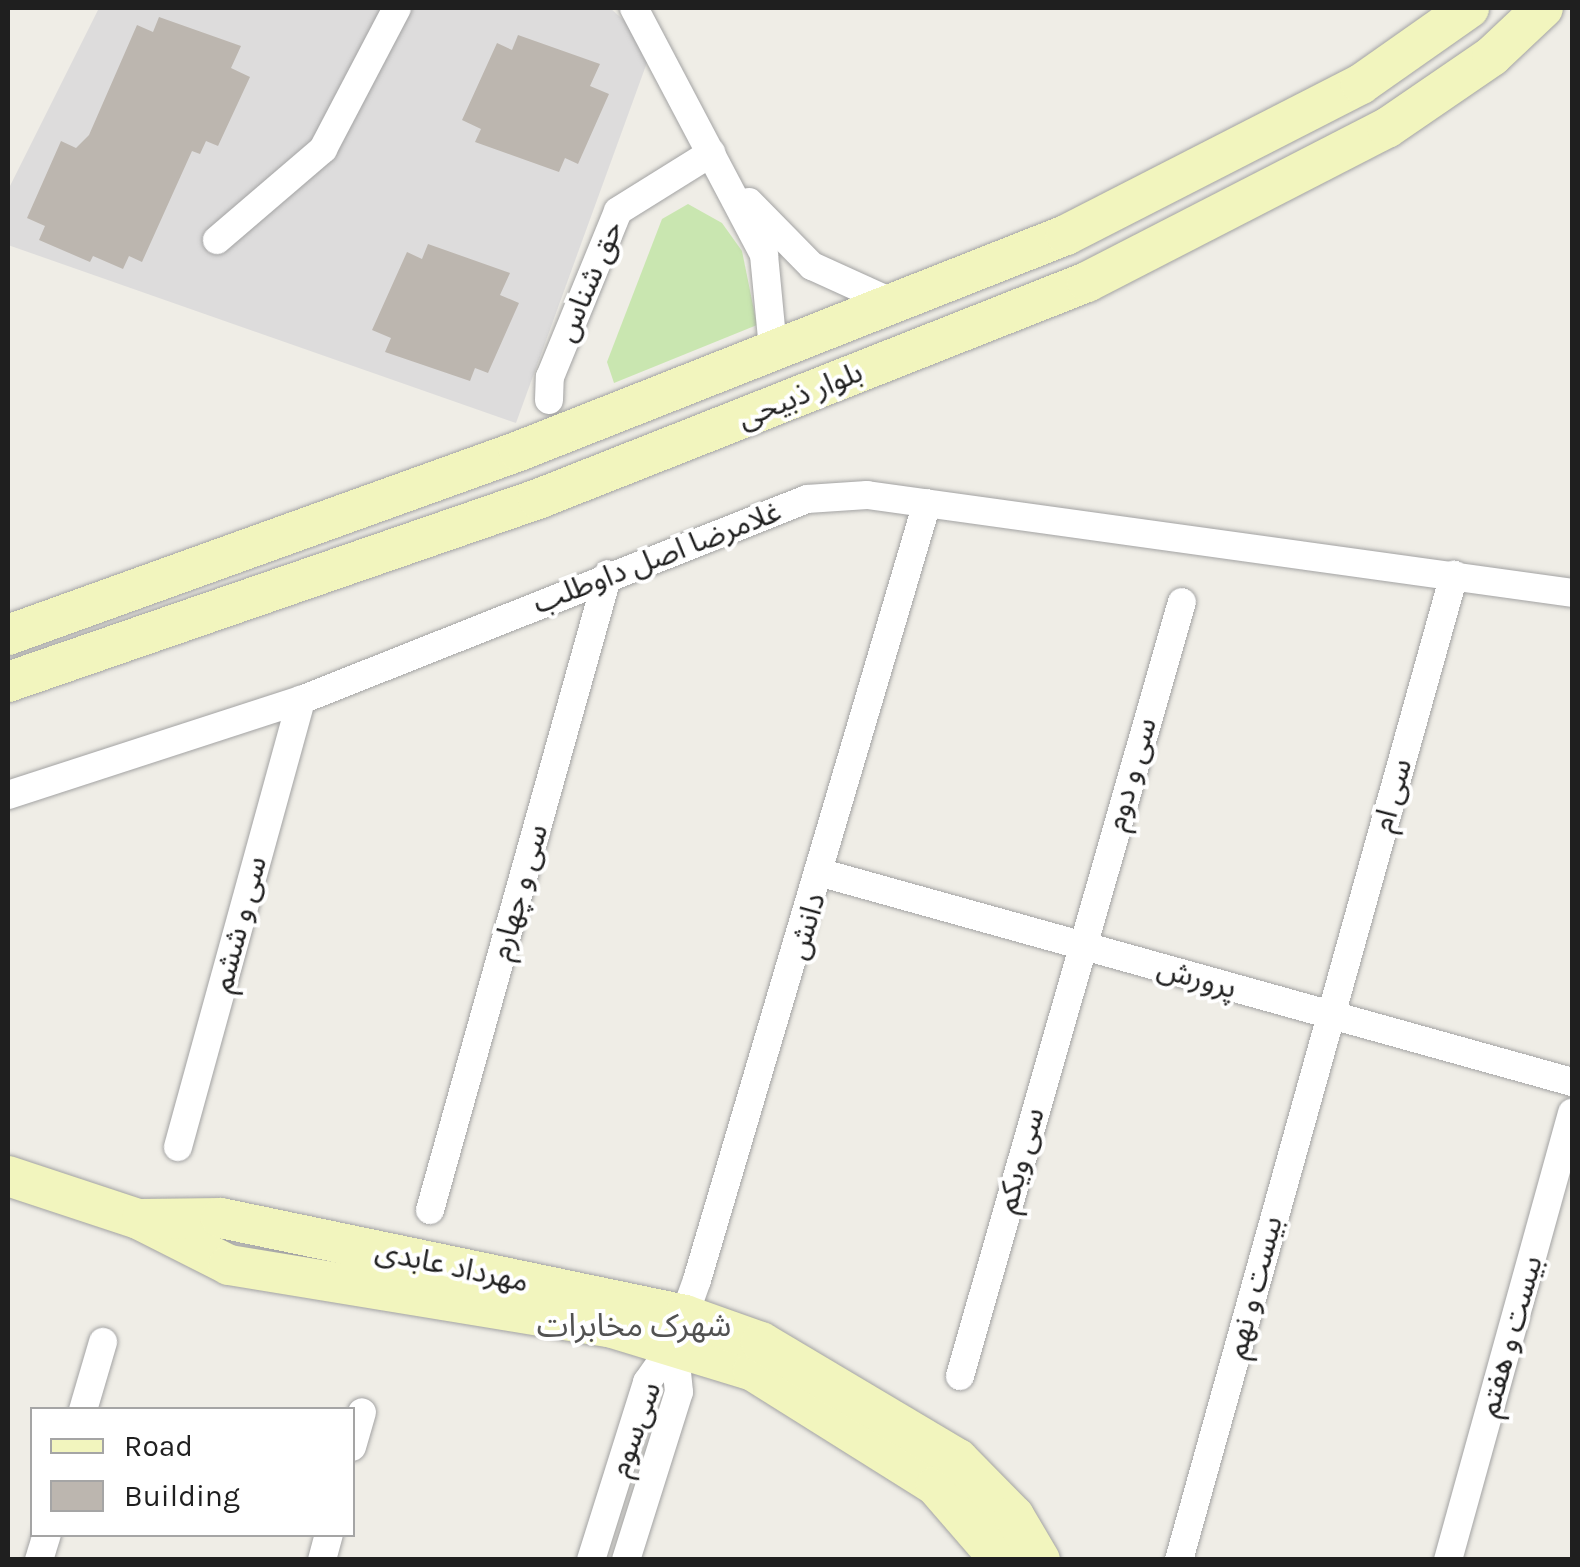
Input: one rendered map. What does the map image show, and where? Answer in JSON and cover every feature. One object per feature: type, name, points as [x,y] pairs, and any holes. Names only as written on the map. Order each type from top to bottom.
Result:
[{"type":"main road","name":"بلوار ذبیحی","points":[[8,635],[774,349],[1066,235],[1361,84],[1468,8]]},
{"type":"main road","name":"بلوار ذبیحی","points":[[8,682],[538,499],[1086,282],[1386,128],[1492,56],[1543,8]]},
{"type":"main road","name":"مهرداد عابدی","points":[[8,1176],[138,1219],[228,1265],[760,1342],[884,1408],[958,1460],[1014,1516],[1040,1560]]},
{"type":"main road","name":"مهرداد عابدی","points":[[680,1330],[852,1425],[936,1486],[1000,1560]]},
{"type":"street","points":[[216,240],[323,149],[397,8]]},
{"type":"street","points":[[634,8],[764,255],[774,349]]},
{"type":"street","points":[[711,154],[812,266],[891,302]]},
{"type":"street","name":"حق شناس","points":[[549,400],[618,210],[711,154]]},
{"type":"street","name":"غلامرضا اصل داوطلب","points":[[8,795],[301,700],[608,574],[807,499],[927,503],[1572,593]]},
{"type":"street","name":"دانش","points":[[680,1330],[822,873],[927,503]]},
{"type":"street","name":"سی و چهارم","points":[[430,1210],[608,574]]},
{"type":"street","name":"سی ام","points":[[1329,1015],[1454,576]]},
{"type":"street","name":"سی و دوم","points":[[1081,945],[1182,602]]},
{"type":"street","name":"سی و ششم","points":[[178,1147],[301,700]]},
{"type":"street","name":"پرورش","points":[[822,873],[1572,1082]]},
{"type":"street","name":"سی ویکم","points":[[960,1376],[1081,945]]},
{"type":"street","name":"بیست و نهم","points":[[1179,1560],[1329,1015]]},
{"type":"street","name":"بیست و هفتم","points":[[1448,1560],[1572,1113]]},
{"type":"street","name":"سی‌سوم","points":[[592,1560],[648,1382],[680,1330]]},
{"type":"street","name":"سی‌سوم","points":[[626,1560],[679,1392],[680,1330]]},
{"type":"street","points":[[84,1407],[103,1342]]},
{"type":"street","points":[[355,1436],[362,1412]]},
{"type":"shaded area","points":[[99,8],[610,8],[653,46],[516,423],[8,245],[8,190]]},
{"type":"green space","points":[[688,204],[722,223],[742,251],[757,325],[614,383],[607,362],[662,219]]},
{"type":"building","points":[[159,17],[241,46],[231,68],[250,77],[218,146],[206,141],[200,154],[192,151],[142,262],[129,256],[123,269],[93,256],[90,262],[39,240],[45,226],[27,218],[61,141],[76,148],[89,135],[137,25],[153,32]]},
{"type":"building","points":[[518,35],[600,64],[590,86],[609,94],[578,164],[565,158],[559,172],[475,142],[481,129],[462,120],[497,43],[512,50]]},
{"type":"building","points":[[428,244],[510,273],[500,295],[519,303],[488,373],[475,368],[470,381],[385,352],[391,338],[372,330],[407,252],[422,259]]},
{"type":"district","name":"شهرک مخابرات","points":[[634,1326]]}]
